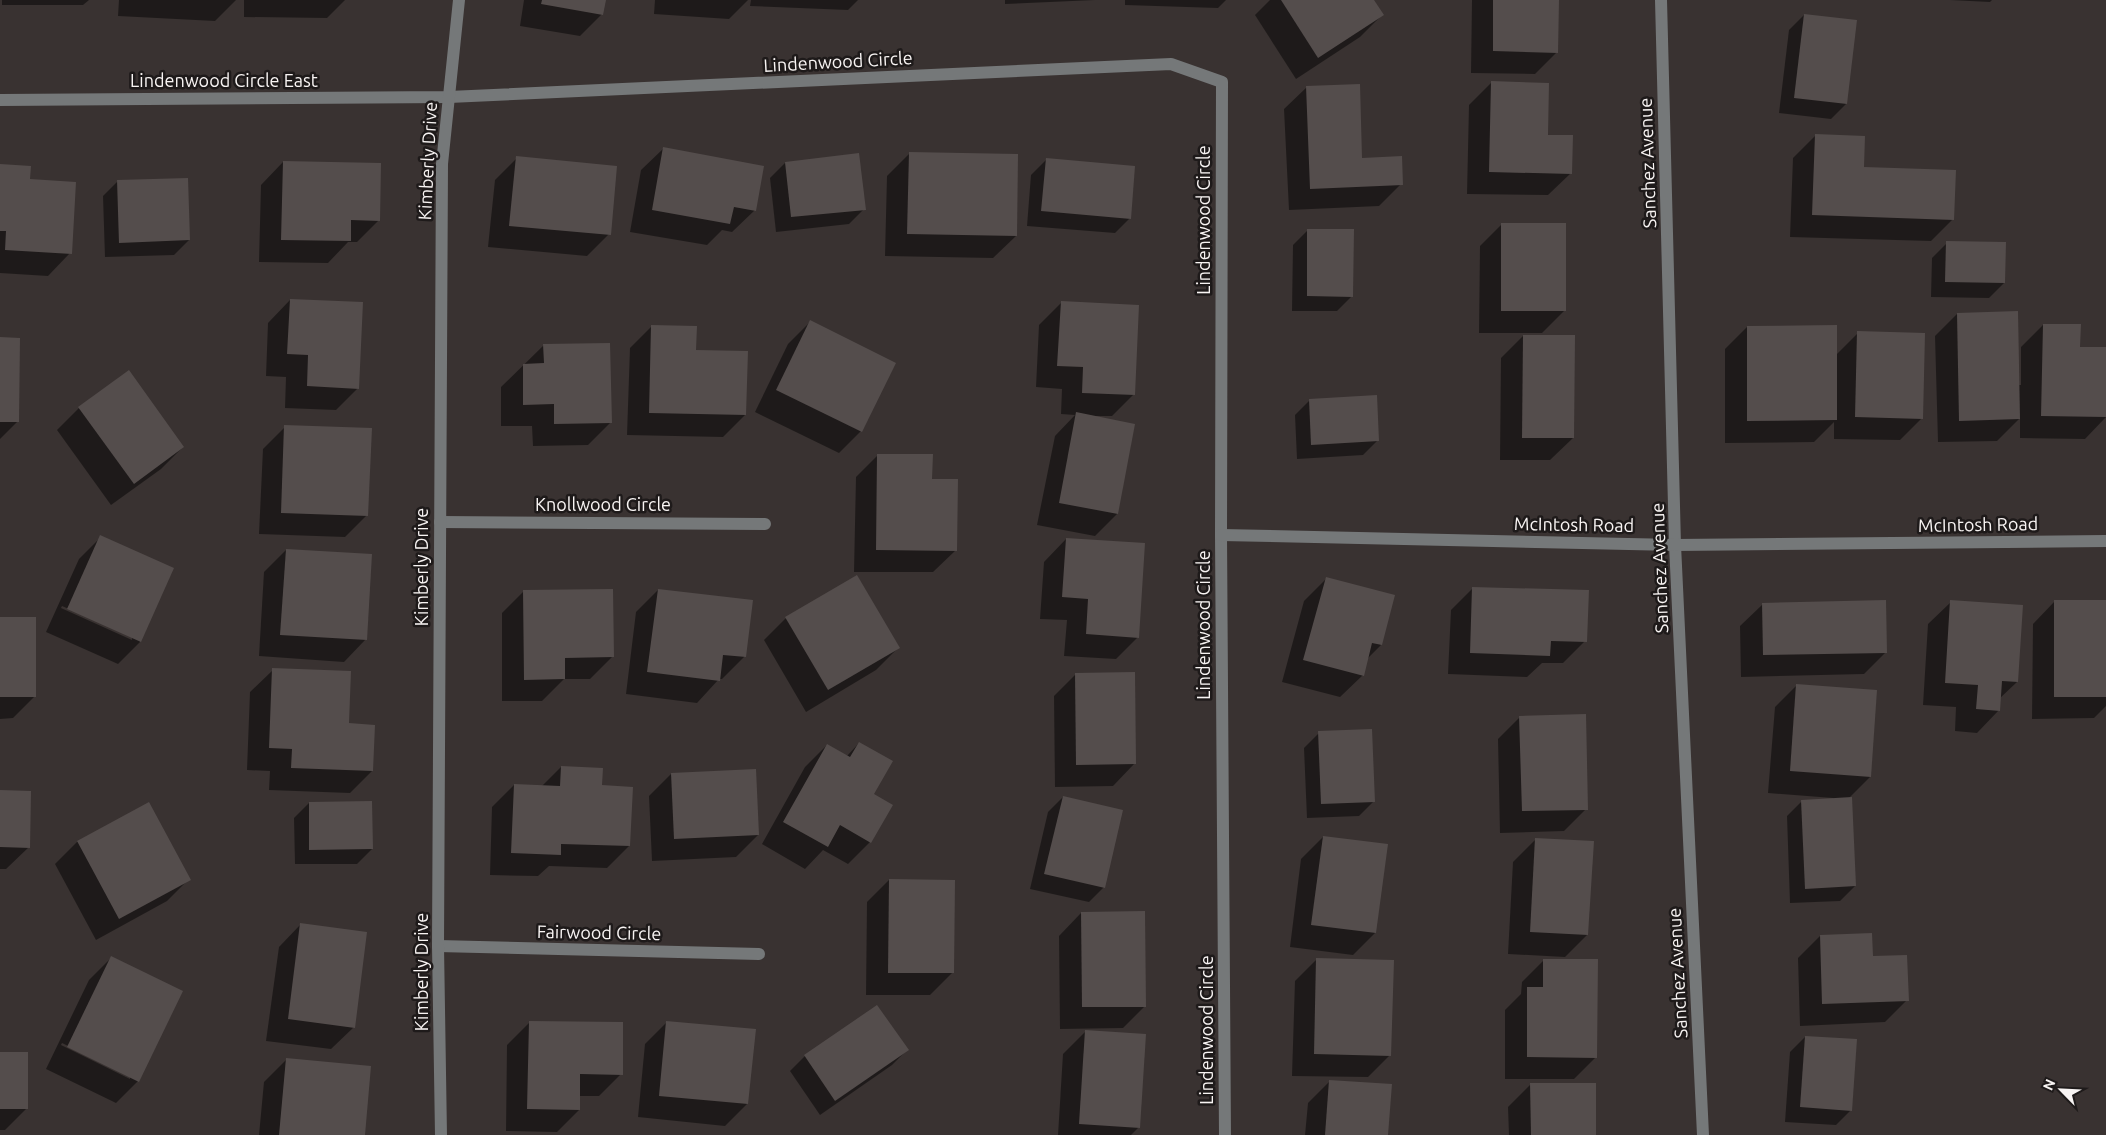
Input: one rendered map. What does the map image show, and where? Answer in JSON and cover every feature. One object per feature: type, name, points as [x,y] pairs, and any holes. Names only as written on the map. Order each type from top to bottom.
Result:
[{"type":"street","name":"Kimberly Drive","points":[[441,1135],[438,946],[442,164],[459,0]]},
{"type":"street","name":"Sanchez Avenue","points":[[1661,0],[1675,545],[1703,1135]]},
{"type":"street","name":"Lindenwood Circle","points":[[449,97],[1171,64],[1222,82],[1221,535],[1225,1135]]},
{"type":"street","name":"Lindenwood Circle East","points":[[0,100],[449,97]]},
{"type":"street","name":"Knollwood Circle","points":[[440,522],[765,524]]},
{"type":"street","name":"McIntosh Road","points":[[1221,535],[1675,545],[2106,541]]},
{"type":"street","name":"Fairwood Circle","points":[[438,946],[759,954]]},
{"type":"building","points":[[542,0],[606,0],[603,15],[541,4]]},
{"type":"building","points":[[1281,0],[1374,0],[1384,15],[1318,58]]},
{"type":"building","points":[[1493,0],[1559,0],[1558,53],[1493,51]]},
{"type":"building","points":[[1804,14],[1857,20],[1847,104],[1794,98]]},
{"type":"building","points":[[1491,81],[1549,83],[1548,135],[1573,135],[1572,174],[1489,172]]},
{"type":"building","points":[[1360,84],[1362,158],[1402,156],[1403,185],[1310,189],[1306,86]]},
{"type":"building","points":[[1815,134],[1865,136],[1864,167],[1956,170],[1954,220],[1812,215]]},
{"type":"building","points":[[663,147],[764,166],[756,211],[734,207],[730,224],[652,210]]},
{"type":"building","points":[[909,152],[1018,154],[1017,236],[907,234]]},
{"type":"building","points":[[859,153],[866,210],[791,217],[785,162]]},
{"type":"building","points":[[516,156],[617,166],[611,235],[509,226]]},
{"type":"building","points":[[1046,158],[1135,166],[1131,219],[1041,211]]},
{"type":"building","points":[[283,161],[381,163],[380,221],[351,220],[351,241],[281,240]]},
{"type":"building","points":[[0,164],[31,166],[30,179],[76,182],[72,254],[5,250],[6,231],[0,231]]},
{"type":"building","points":[[188,178],[190,240],[119,243],[117,180]]},
{"type":"building","points":[[1501,223],[1566,223],[1566,311],[1501,311]]},
{"type":"building","points":[[1307,229],[1354,229],[1353,297],[1307,296]]},
{"type":"building","points":[[1946,241],[2006,242],[2005,283],[1945,282]]},
{"type":"building","points":[[290,299],[363,302],[359,389],[307,386],[308,355],[287,354]]},
{"type":"building","points":[[1061,301],[1139,305],[1135,395],[1082,393],[1083,367],[1057,366]]},
{"type":"building","points":[[2018,311],[2020,419],[1959,421],[1957,313]]},
{"type":"building","points":[[810,320],[896,363],[862,432],[776,390]]},
{"type":"building","points":[[2043,324],[2081,324],[2080,347],[2106,347],[2106,417],[2041,416]]},
{"type":"building","points":[[651,325],[697,326],[696,350],[748,351],[746,415],[649,413]]},
{"type":"building","points":[[1837,325],[1837,420],[1747,421],[1747,326]]},
{"type":"building","points":[[1857,331],[1925,333],[1923,419],[1855,417]]},
{"type":"building","points":[[1523,335],[1575,335],[1574,438],[1522,438]]},
{"type":"building","points":[[0,337],[20,338],[19,422],[0,422]]},
{"type":"building","points":[[610,343],[612,423],[554,424],[554,404],[523,405],[523,364],[544,363],[543,344]]},
{"type":"building","points":[[129,370],[184,447],[134,484],[78,407]]},
{"type":"building","points":[[1377,395],[1379,441],[1311,445],[1309,399]]},
{"type":"building","points":[[1076,412],[1135,424],[1118,514],[1059,503]]},
{"type":"building","points":[[284,425],[372,428],[368,516],[281,513]]},
{"type":"building","points":[[877,454],[933,454],[932,479],[958,479],[957,551],[876,550]]},
{"type":"building","points":[[100,535],[174,568],[141,642],[67,609]]},
{"type":"building","points":[[1066,538],[1145,543],[1139,638],[1086,634],[1088,599],[1062,597]]},
{"type":"building","points":[[286,549],[372,554],[367,640],[280,635]]},
{"type":"building","points":[[857,575],[900,648],[828,690],[785,617]]},
{"type":"building","points":[[1326,577],[1395,595],[1382,645],[1372,643],[1364,676],[1303,660]]},
{"type":"building","points":[[1472,587],[1589,590],[1587,642],[1551,641],[1550,656],[1470,653]]},
{"type":"building","points":[[613,589],[614,657],[565,658],[565,679],[524,680],[523,590]]},
{"type":"building","points":[[658,589],[753,600],[746,657],[723,655],[720,681],[647,672]]},
{"type":"building","points":[[1886,600],[1887,653],[1763,655],[1762,603]]},
{"type":"building","points":[[1950,600],[2023,605],[2018,682],[2002,681],[2000,711],[1976,709],[1978,685],[1945,683]]},
{"type":"building","points":[[2054,600],[2106,600],[2106,697],[2054,697]]},
{"type":"building","points":[[0,617],[36,617],[36,697],[0,697]]},
{"type":"building","points":[[272,668],[351,671],[349,723],[375,725],[373,771],[291,768],[292,749],[269,748]]},
{"type":"building","points":[[1135,672],[1136,764],[1076,765],[1075,673]]},
{"type":"building","points":[[1796,684],[1877,690],[1871,777],[1790,771]]},
{"type":"building","points":[[1586,714],[1588,810],[1522,811],[1519,716]]},
{"type":"building","points":[[1372,729],[1375,802],[1321,804],[1318,731]]},
{"type":"building","points":[[859,742],[893,761],[874,794],[893,805],[871,843],[840,825],[828,847],[783,822],[827,744],[850,757]]},
{"type":"building","points":[[561,766],[603,768],[602,785],[633,787],[630,846],[561,844],[561,855],[511,853],[514,784],[560,786]]},
{"type":"building","points":[[756,769],[759,835],[674,839],[671,773]]},
{"type":"building","points":[[0,790],[31,791],[30,848],[0,847]]},
{"type":"building","points":[[1063,796],[1123,810],[1105,888],[1044,874]]},
{"type":"building","points":[[1852,797],[1856,886],[1805,889],[1801,800]]},
{"type":"building","points":[[372,801],[373,849],[309,850],[309,802]]},
{"type":"building","points":[[149,802],[191,880],[119,919],[77,841]]},
{"type":"building","points":[[1323,836],[1388,844],[1376,933],[1311,925]]},
{"type":"building","points":[[1535,838],[1594,841],[1588,935],[1530,932]]},
{"type":"building","points":[[889,879],[955,880],[954,973],[888,973]]},
{"type":"building","points":[[1145,911],[1146,1007],[1082,1007],[1081,912]]},
{"type":"building","points":[[300,923],[367,932],[355,1028],[288,1019]]},
{"type":"building","points":[[1872,933],[1873,956],[1907,955],[1909,1001],[1822,1004],[1820,935]]},
{"type":"building","points":[[111,956],[183,991],[139,1082],[67,1047]]},
{"type":"building","points":[[1316,958],[1394,960],[1391,1056],[1314,1054]]},
{"type":"building","points":[[1543,959],[1598,959],[1597,1058],[1527,1057],[1527,987],[1543,987]]},
{"type":"building","points":[[877,1005],[909,1050],[835,1101],[804,1055]]},
{"type":"building","points":[[529,1021],[623,1022],[623,1075],[580,1074],[580,1110],[527,1109]]},
{"type":"building","points":[[666,1021],[756,1029],[748,1104],[659,1096]]},
{"type":"building","points":[[1085,1030],[1146,1034],[1140,1128],[1079,1124]]},
{"type":"building","points":[[1805,1036],[1857,1039],[1852,1111],[1800,1107]]},
{"type":"building","points":[[0,1052],[28,1052],[28,1109],[0,1109]]},
{"type":"building","points":[[286,1058],[371,1066],[365,1135],[279,1135]]},
{"type":"building","points":[[1329,1080],[1392,1084],[1388,1135],[1325,1135]]},
{"type":"building","points":[[1530,1083],[1596,1083],[1596,1135],[1531,1135]]}]
